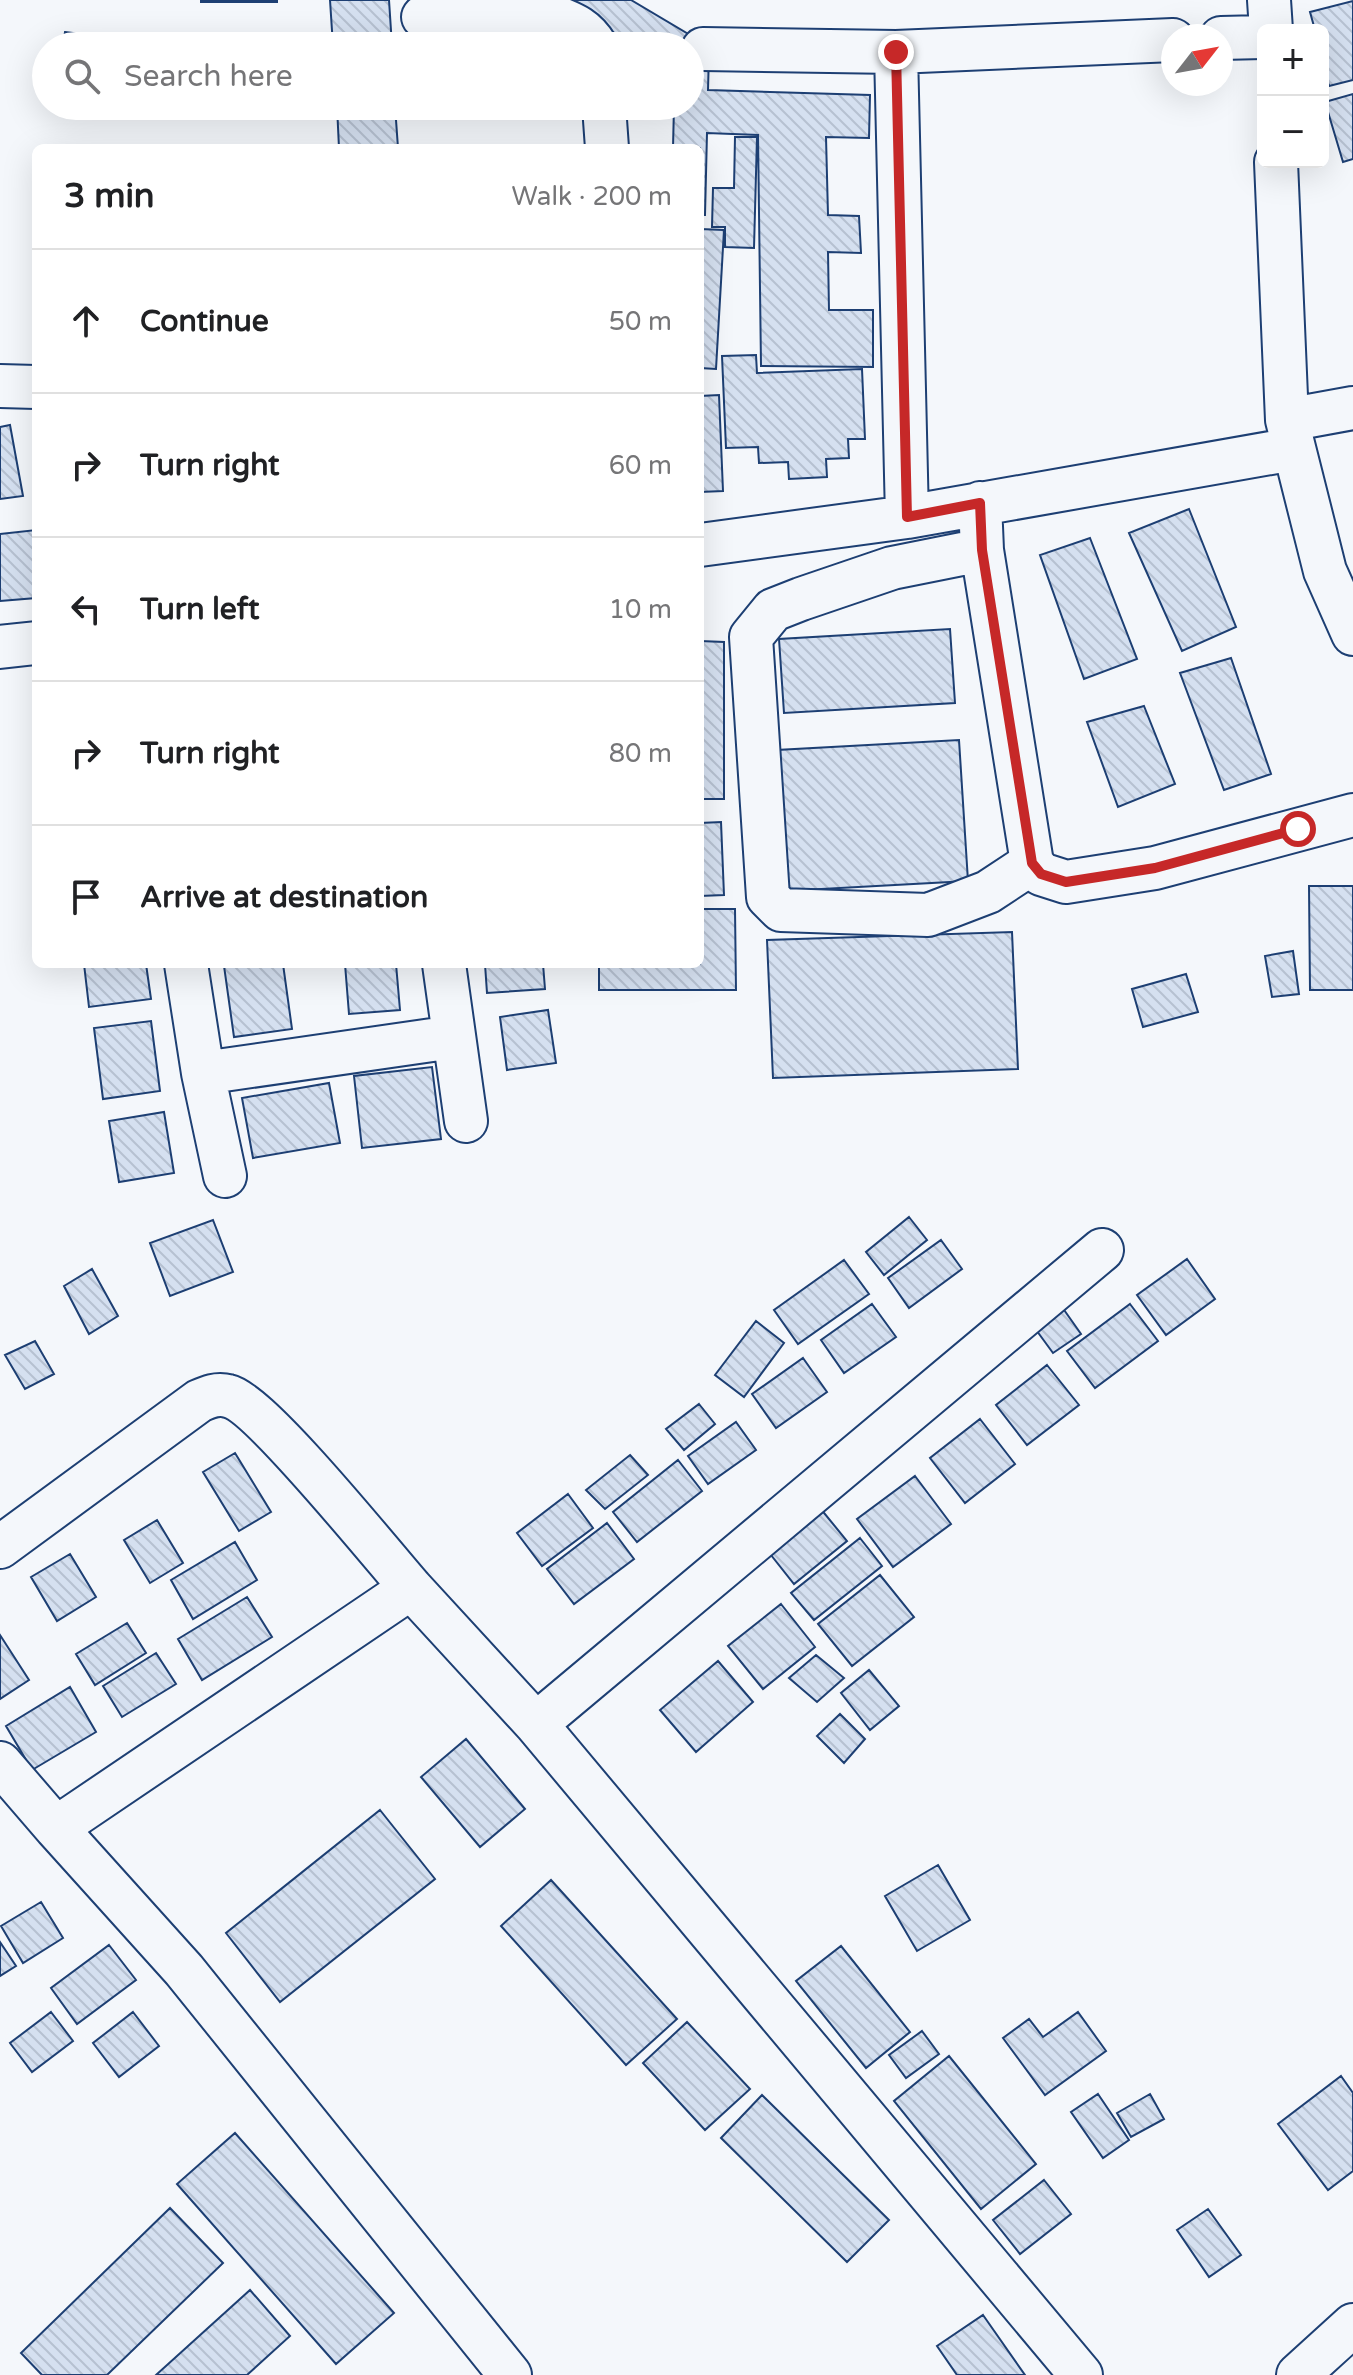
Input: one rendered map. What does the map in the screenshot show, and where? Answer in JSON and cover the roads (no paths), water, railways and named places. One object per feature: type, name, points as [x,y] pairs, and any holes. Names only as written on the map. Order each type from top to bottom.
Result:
[{"type":"street","points":[[1269,0],[1271,24]]},
{"type":"street","points":[[423,17],[556,17],[586,32]]},
{"type":"street","points":[[1233,38],[1257,37]]},
{"type":"street","points":[[704,49],[896,52],[1161,41]]},
{"type":"street","points":[[896,52],[907,517]]},
{"type":"street","points":[[1276,168],[1290,434],[1325,571],[1353,634]]},
{"type":"street","points":[[0,386],[32,387]]},
{"type":"street","points":[[704,544],[907,517],[980,503],[1290,434],[1353,408]]},
{"type":"street","points":[[980,503],[982,550],[1032,863],[1041,874],[1066,882],[1155,868],[1353,815]]},
{"type":"street","points":[[982,550],[892,568],[801,599],[773,610],[751,637],[768,897],[781,910],[928,915],[988,892],[1032,863]]},
{"type":"street","points":[[0,647],[32,643]]},
{"type":"street","points":[[187,968],[203,1073],[225,1176]]},
{"type":"street","points":[[444,968],[466,1121]]},
{"type":"street","points":[[203,1073],[453,1037]]},
{"type":"street","points":[[536,1724],[1102,1250]]},
{"type":"street","points":[[0,1547],[199,1401],[213,1395],[230,1396],[269,1427],[536,1724],[1081,2375]]},
{"type":"street","points":[[56,1828],[411,1588]]},
{"type":"street","points":[[0,1763],[184,1970],[510,2375]]},
{"type":"street","points":[[1298,2375],[1353,2325]]}]
